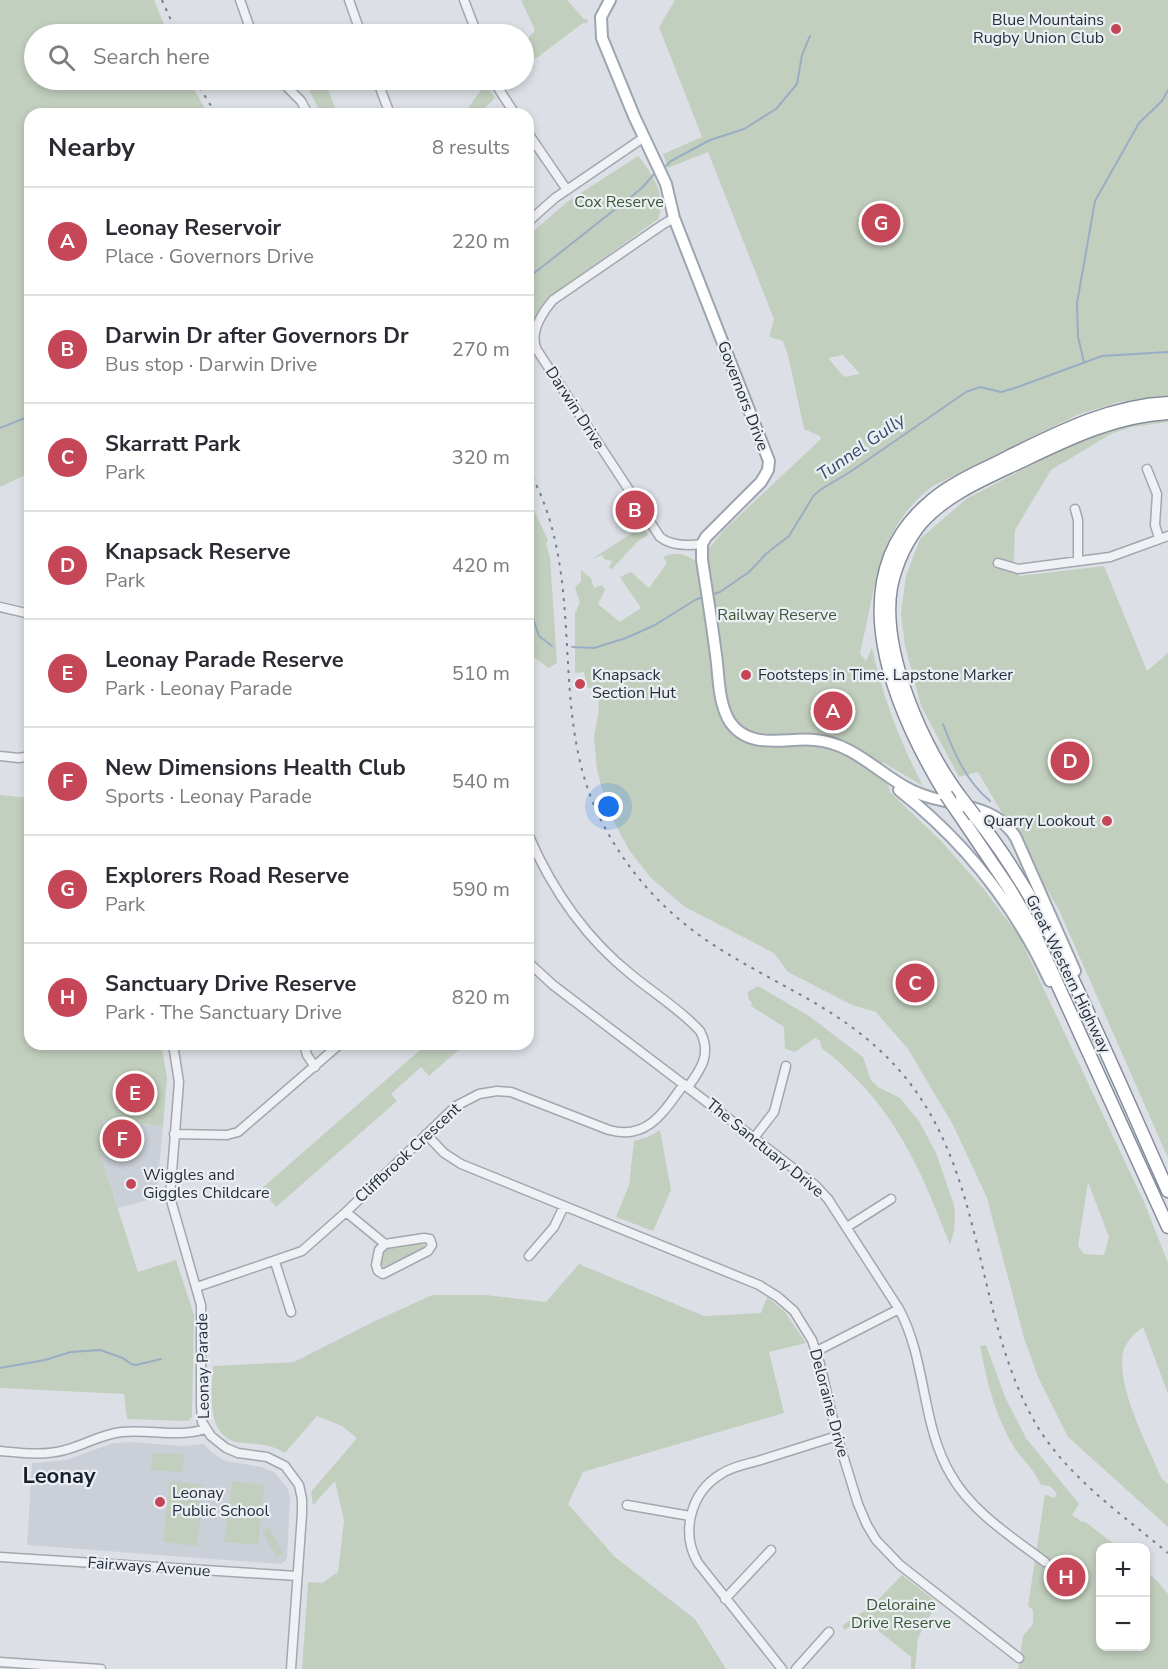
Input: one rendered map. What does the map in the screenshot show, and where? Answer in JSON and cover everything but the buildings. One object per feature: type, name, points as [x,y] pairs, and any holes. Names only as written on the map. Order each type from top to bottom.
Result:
[{"type":"highway","name":"Great Western Highway","points":[[1168,403],[1134,407],[1095,417],[968,478],[932,500],[912,520],[898,540],[889,559],[882,585],[879,612],[890,671],[920,752],[1030,924],[1168,1227]]},
{"type":"highway","name":"Great Western Highway","points":[[1168,413],[1135,417],[1101,426],[969,487],[932,512],[915,532],[904,550],[895,573],[890,602],[890,627],[896,656],[911,705],[925,740],[938,764],[1021,880],[1041,914],[1110,1060],[1168,1191]]},
{"type":"main road","name":"Governors Drive","points":[[610,0],[601,17],[602,35],[643,138],[664,180],[674,218],[769,461],[765,478],[711,531],[702,544]]},
{"type":"main road","points":[[702,544],[702,560],[723,705],[729,720],[738,731],[764,741],[811,739],[842,746],[911,791],[989,813],[1002,820],[1010,829],[1059,935],[1110,1060]]},
{"type":"main road","points":[[859,756],[943,828],[997,890],[1023,929],[1047,974],[1080,1047],[1097,1067]]},
{"type":"street","points":[[240,0],[248,24]]},
{"type":"street","points":[[349,0],[357,24]]},
{"type":"street","points":[[464,0],[473,24]]},
{"type":"street","points":[[290,90],[305,108]]},
{"type":"street","points":[[381,90],[388,108]]},
{"type":"street","points":[[499,90],[511,108]]},
{"type":"street","points":[[534,217],[567,190],[643,138]]},
{"type":"street","points":[[534,142],[567,190]]},
{"type":"street","name":"Darwin Drive","points":[[674,218],[553,300],[540,318],[534,343],[661,538],[681,545],[702,544]]},
{"type":"street","points":[[998,563],[1018,569],[1116,556],[1164,537],[1155,525],[1157,494],[1147,469]]},
{"type":"street","points":[[1075,509],[1078,520],[1078,561]]},
{"type":"street","points":[[0,607],[24,613]]},
{"type":"street","points":[[0,756],[24,757]]},
{"type":"street","name":"Cliffbrook Crescent","points":[[197,1287],[302,1251],[466,1099],[503,1090],[620,1133],[645,1128],[656,1120],[701,1069],[705,1044],[700,1031],[611,958],[588,933],[551,881],[534,846]]},
{"type":"street","name":"The Sanctuary Drive","points":[[534,968],[553,985],[822,1192],[899,1309],[915,1347],[938,1448],[951,1477],[980,1510],[1045,1562]]},
{"type":"street","name":"Leonay Parade","points":[[175,1050],[179,1082],[170,1197],[197,1287],[202,1314],[201,1405],[205,1429],[218,1443],[231,1451],[267,1457],[285,1466],[301,1491],[291,1669]]},
{"type":"street","points":[[306,1050],[315,1067]]},
{"type":"street","points":[[174,1134],[227,1135],[238,1132],[333,1050]]},
{"type":"street","points":[[754,1138],[774,1112],[786,1066]]},
{"type":"street","name":"Deloraine Drive","points":[[426,1134],[444,1153],[457,1162],[759,1285],[794,1311],[817,1352],[837,1436],[867,1525],[881,1546],[900,1565],[1019,1658]]},
{"type":"street","points":[[847,1227],[891,1199]]},
{"type":"street","points":[[529,1256],[551,1231],[564,1206]]},
{"type":"street","points":[[346,1212],[386,1244],[424,1238],[430,1239],[432,1245],[429,1251],[383,1274],[378,1271],[376,1265],[379,1250],[386,1244]]},
{"type":"street","points":[[275,1262],[291,1312]]},
{"type":"street","points":[[817,1352],[899,1309]]},
{"type":"street","points":[[0,1451],[49,1453],[67,1450],[112,1433],[132,1431],[181,1434],[205,1429]]},
{"type":"street","points":[[782,1669],[701,1569],[693,1554],[689,1537],[690,1516],[702,1491],[723,1473],[837,1436]]},
{"type":"street","points":[[627,1505],[690,1516]]},
{"type":"street","points":[[725,1599],[771,1550]]},
{"type":"street","name":"Fairways Avenue","points":[[0,1557],[297,1576]]},
{"type":"street","points":[[796,1669],[829,1632]]},
{"type":"street","points":[[0,1662],[100,1669]]},
{"type":"shaded area","points":[[103,1110],[119,1122],[163,1126],[156,1198],[118,1208],[101,1156]]},
{"type":"shaded area","name":"Leonay Public School","points":[[115,1443],[183,1446],[204,1444],[212,1453],[225,1461],[262,1467],[274,1472],[288,1489],[290,1499],[287,1559],[281,1564],[27,1545],[32,1463],[67,1460]]},
{"type":"green space","points":[[0,0],[154,0],[164,24],[24,24],[24,90],[195,90],[205,108],[24,108],[24,476],[0,487]]},
{"type":"green space","points":[[521,0],[567,0],[584,19],[588,19],[587,23],[583,23],[534,59],[535,30]]},
{"type":"green space","name":"Railway Reserve","points":[[675,0],[1168,0],[1168,395],[1119,402],[1077,415],[933,486],[914,503],[900,521],[889,541],[875,584],[860,653],[866,661],[872,648],[893,719],[923,786],[882,762],[890,792],[941,841],[982,887],[1019,936],[1144,1202],[1168,1263],[1168,1394],[1143,1327],[1126,1345],[1122,1366],[1129,1399],[1142,1434],[1162,1479],[1168,1484],[1168,1527],[1068,1437],[1038,1377],[1024,1338],[987,1198],[953,1125],[908,1049],[876,1012],[852,1005],[788,972],[774,953],[685,907],[651,878],[629,850],[608,811],[597,770],[594,737],[599,709],[597,687],[587,688],[584,672],[575,673],[575,612],[580,603],[575,588],[581,581],[581,570],[591,578],[594,588],[602,585],[605,590],[598,604],[620,622],[641,608],[620,577],[631,572],[649,588],[667,563],[663,557],[676,554],[684,555],[697,562],[707,560],[707,551],[723,531],[821,439],[820,436],[804,429],[788,355],[783,341],[769,337],[774,319],[708,152],[668,168],[663,154],[702,137],[659,27]],"holes":[[[843,355],[859,373],[859,374],[844,377],[828,358]],[[1088,1182],[1109,1237],[1104,1255],[1084,1254],[1078,1246]]]},
{"type":"green space","points":[[309,90],[329,90],[335,108],[318,108]]},
{"type":"green space","points":[[481,90],[489,90],[495,98],[485,108],[468,108]]},
{"type":"green space","name":"Cox Reserve","points":[[638,156],[657,185],[661,210],[658,219],[550,297],[534,319],[534,231],[567,202]]},
{"type":"green space","points":[[1168,420],[1168,422],[1131,427],[1111,434],[1051,470],[1015,530],[1014,561],[1019,576],[1104,566],[1147,671],[1168,653],[1168,1158],[1059,910],[978,772],[959,777],[921,706],[905,646],[901,613],[906,576],[920,539],[966,499],[1081,439],[1130,424]]},
{"type":"green space","points":[[534,511],[548,540],[546,544],[550,557],[557,663],[549,668],[534,657]]},
{"type":"green space","points":[[643,526],[648,535],[638,541],[612,569],[609,568],[612,561],[604,559],[602,555],[592,559]]},
{"type":"green space","points":[[0,795],[24,797],[24,1050],[162,1050],[167,1077],[163,1126],[103,1120],[101,1156],[138,1272],[176,1260],[194,1315],[192,1417],[188,1421],[127,1419],[124,1394],[0,1388]]},
{"type":"green space","points":[[758,986],[809,1016],[863,1057],[871,1080],[878,1087],[900,1098],[919,1121],[936,1153],[954,1205],[954,1230],[950,1245],[909,1151],[882,1109],[844,1067],[822,1049],[820,1041],[815,1038],[795,1052],[785,1049],[784,1027],[751,1006],[748,992]]},
{"type":"green space","points":[[420,1050],[460,1050],[429,1076],[421,1067],[391,1094],[397,1101],[276,1207],[261,1189]]},
{"type":"green space","points":[[660,1130],[671,1190],[653,1231],[616,1217],[629,1185],[634,1141]]},
{"type":"green space","points":[[420,1243],[425,1248],[386,1269],[381,1265],[383,1253],[388,1248]]},
{"type":"green space","points":[[579,1264],[704,1316],[761,1313],[767,1297],[784,1311],[806,1343],[769,1352],[784,1413],[583,1472],[568,1504],[615,1557],[695,1619],[726,1669],[302,1669],[308,1582],[322,1583],[338,1572],[344,1521],[335,1481],[313,1505],[311,1492],[357,1438],[342,1426],[317,1416],[285,1453],[266,1445],[231,1440],[222,1434],[213,1414],[213,1366],[294,1362],[432,1295],[486,1295],[546,1302]]},
{"type":"green space","points":[[986,1345],[1005,1397],[1026,1438],[1079,1504],[1072,1515],[1084,1521],[1113,1543],[1096,1543],[1096,1651],[1150,1651],[1150,1575],[1168,1594],[1168,1669],[1018,1669],[1023,1636],[1033,1624],[1033,1610],[1028,1606],[1045,1494],[1054,1498],[1057,1494],[1050,1486],[1041,1485],[1007,1435],[992,1398],[980,1346]]},
{"type":"green space","points":[[152,1453],[184,1454],[183,1472],[151,1470]]},
{"type":"green space","points":[[170,1481],[204,1485],[197,1546],[163,1542]]},
{"type":"green space","points":[[232,1481],[265,1485],[258,1545],[224,1542]]},
{"type":"green space","points":[[269,1527],[283,1553],[276,1557],[262,1531]]},
{"type":"green space","name":"Deloraine Drive Reserve","points":[[902,1575],[937,1602],[918,1638],[915,1669],[911,1669],[911,1657],[864,1619],[844,1630],[843,1625],[873,1605]]},
{"type":"waterway","points":[[666,166],[710,140],[744,129],[776,109],[797,84],[802,55],[810,36]]},
{"type":"waterway","points":[[1084,362],[1078,337],[1077,303],[1095,201],[1139,123],[1162,101],[1168,90]]},
{"type":"waterway","points":[[534,273],[642,188],[655,173]]},
{"type":"waterway","name":"Tunnel Gully","points":[[711,595],[720,592],[749,572],[767,553],[789,536],[814,495],[966,392],[980,387],[1001,392],[1102,356],[1168,352]]},
{"type":"waterway","name":"Tunnel Gully","points":[[0,428],[24,418]]},
{"type":"waterway","name":"Tunnel Gully","points":[[572,647],[594,648],[626,638],[655,625],[705,596]]},
{"type":"waterway","name":"Tunnel Gully","points":[[534,621],[539,636],[552,646]]},
{"type":"waterway","points":[[943,724],[956,756],[967,775],[990,801]]},
{"type":"waterway","points":[[0,1368],[45,1360],[71,1352],[100,1350],[136,1365],[161,1359]]},
{"type":"railway","points":[[162,0],[173,24]]},
{"type":"railway","points":[[201,90],[212,108]]},
{"type":"railway","points":[[534,483],[546,510],[557,552],[563,596],[569,684],[582,770],[597,812],[618,850],[644,885],[691,929],[735,958],[837,1017],[883,1054],[905,1077],[931,1115],[950,1156],[965,1199],[999,1332],[1013,1375],[1032,1417],[1044,1437],[1076,1474],[1093,1491],[1168,1553]]},
{"type":"place","name":"Blue Mountains Rugby Union Club","points":[[1116,29]]},
{"type":"place","name":"Explorers Road Reserve","points":[[881,223]]},
{"type":"place","name":"Darwin Dr after Governors Dr","points":[[635,510]]},
{"type":"place","name":"Footsteps in Time. Lapstone Marker","points":[[746,675]]},
{"type":"place","name":"Knapsack Section Hut","points":[[580,684]]},
{"type":"place","name":"Leonay Reservoir","points":[[833,711]]},
{"type":"place","name":"Knapsack Reserve","points":[[1070,761]]},
{"type":"place","name":"Quarry Lookout","points":[[1107,821]]},
{"type":"place","name":"Skarratt Park","points":[[915,983]]},
{"type":"place","name":"Leonay Parade Reserve","points":[[135,1093]]},
{"type":"place","name":"New Dimensions Health Club","points":[[122,1139]]},
{"type":"place","name":"Wiggles and Giggles Childcare","points":[[131,1184]]},
{"type":"place","name":"Leonay Public School","points":[[160,1502]]},
{"type":"place","name":"Sanctuary Drive Reserve","points":[[1066,1577]]},
{"type":"district","name":"Leonay","points":[[59,1476]]}]
